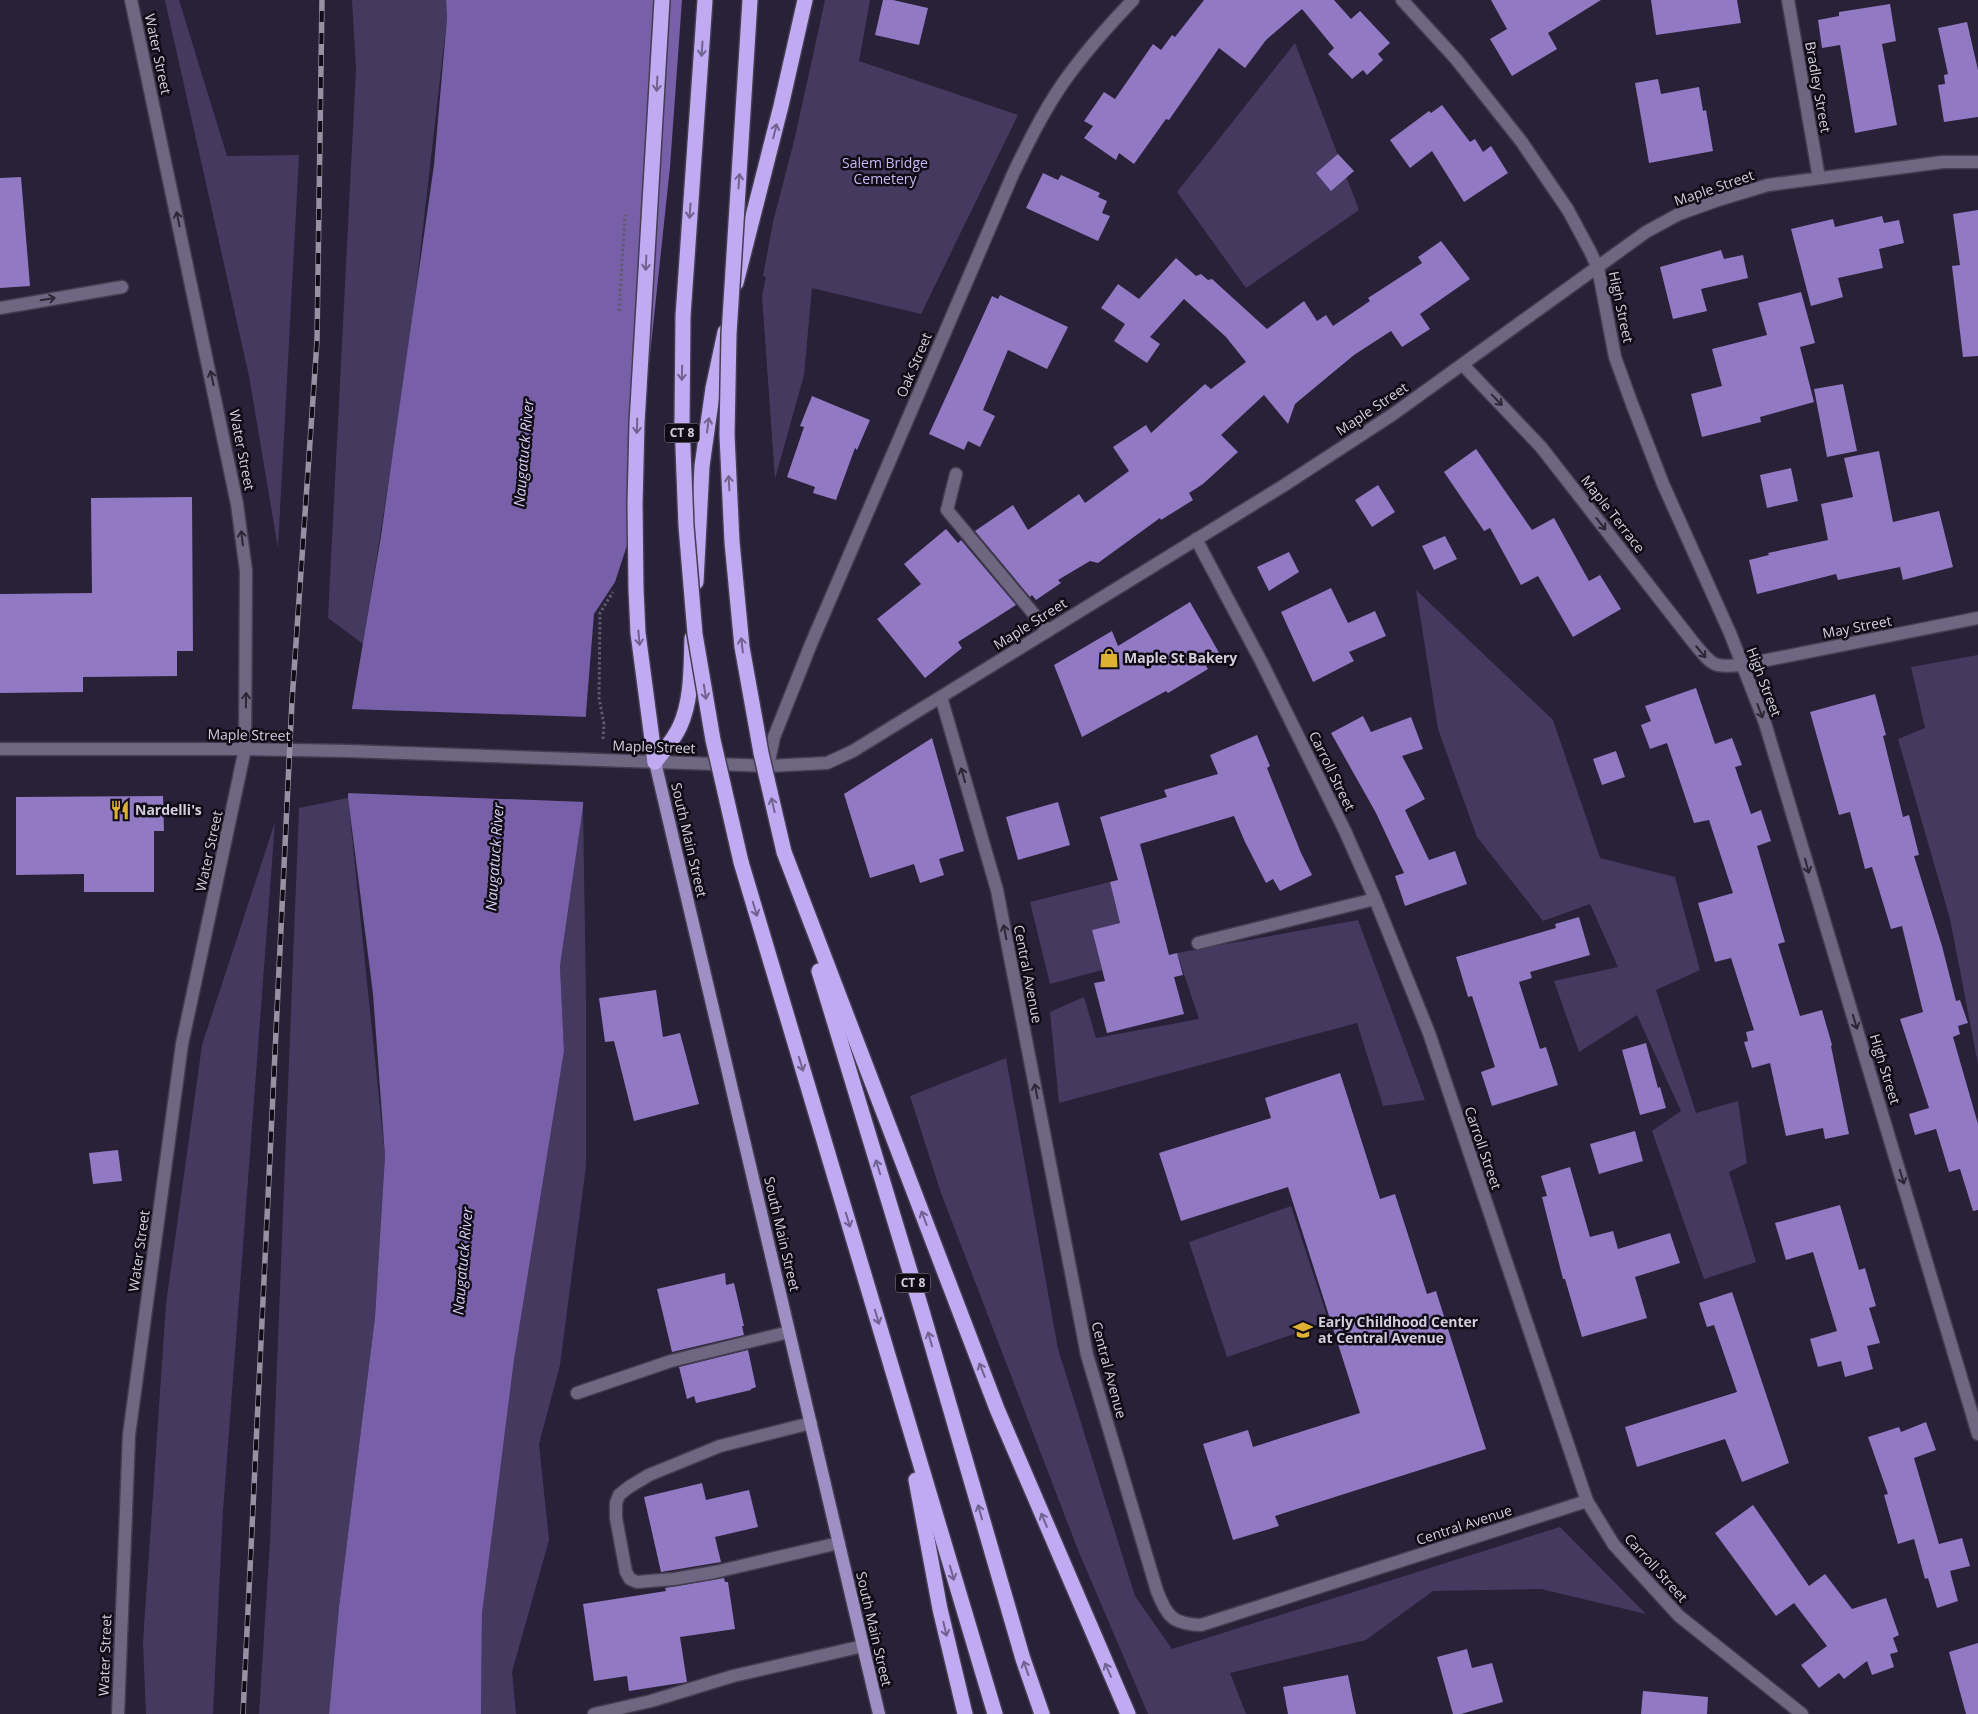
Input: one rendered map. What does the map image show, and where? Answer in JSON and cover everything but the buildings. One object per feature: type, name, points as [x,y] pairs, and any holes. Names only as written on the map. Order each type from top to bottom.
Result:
[{"type":"highway","points":[[655,762],[643,677],[636,589],[637,423],[662,0]]},
{"type":"highway","name":"CT 8","points":[[705,0],[683,316],[682,431],[686,526],[695,634],[713,740],[741,862],[995,1714]]},
{"type":"highway","name":"CT 8","points":[[750,0],[728,334],[727,435],[732,542],[742,647],[760,753],[784,852],[922,1311],[1023,1659],[1042,1714]]},
{"type":"highway","points":[[655,762],[674,738],[681,725],[686,707],[702,466],[714,388],[731,306],[782,106],[804,0]]},
{"type":"highway","points":[[784,852],[993,1399],[1128,1714]]},
{"type":"highway","points":[[904,1409],[939,1600],[965,1714]]},
{"type":"main road","name":"South Main Street","points":[[655,762],[879,1714]]},
{"type":"street","name":"Water Street","points":[[118,1714],[130,1425],[182,1044],[245,749],[246,572],[237,504],[131,0]]},
{"type":"street","name":"Oak Street","points":[[768,766],[774,737],[811,644],[1013,174],[1036,127],[1063,83],[1095,41],[1133,0]]},
{"type":"street","name":"High Street","points":[[1402,0],[1456,59],[1521,141],[1568,210],[1598,268],[1616,356],[1632,404],[1663,484],[1742,665],[1765,723],[1978,1434]]},
{"type":"street","name":"Bradley Street","points":[[1788,0],[1819,178]]},
{"type":"street","name":"Maple Street","points":[[0,749],[348,751],[768,766],[827,762],[842,757],[1283,486],[1392,415],[1646,232],[1679,214],[1768,185],[1943,162],[1978,162]]},
{"type":"street","points":[[0,308],[122,287]]},
{"type":"street","name":"Maple Terrace","points":[[1463,365],[1541,447],[1709,661],[1717,666],[1742,665]]},
{"type":"street","points":[[956,474],[947,510],[1048,631]]},
{"type":"street","name":"Carroll Street","points":[[1196,539],[1262,663],[1345,831],[1375,898],[1429,1033],[1587,1501],[1614,1545],[1679,1616],[1802,1714]]},
{"type":"street","name":"May Street","points":[[1742,665],[1978,618]]},
{"type":"street","name":"Central Avenue","points":[[941,697],[997,890],[1087,1355],[1164,1610],[1182,1624],[1201,1625],[1587,1501]]},
{"type":"street","points":[[1198,943],[1375,898]]},
{"type":"street","points":[[578,1393],[671,1361],[789,1332]]},
{"type":"street","points":[[810,1422],[720,1446],[649,1475],[619,1495],[616,1503],[616,1518],[626,1572],[630,1579],[637,1582],[674,1579],[714,1572],[839,1543]]},
{"type":"street","points":[[594,1714],[651,1702],[733,1676],[863,1646]]},
{"type":"path","points":[[600,613],[599,698],[604,724]]},
{"type":"green space","points":[[165,0],[179,0],[227,156],[299,155],[278,548],[249,376]]},
{"type":"green space","points":[[352,0],[446,0],[447,18],[408,359],[363,644],[328,618],[356,69]]},
{"type":"green space","name":"Salem Bridge Cemetery","points":[[825,0],[870,0],[859,61],[1018,115],[921,314],[812,288],[804,375],[775,479],[762,296],[766,277],[763,276],[773,222],[795,137]]},
{"type":"green space","points":[[1295,43],[1359,210],[1246,288],[1177,192]]},
{"type":"green space","points":[[1416,590],[1553,720],[1600,858],[1675,877],[1700,970],[1656,990],[1696,1113],[1738,1101],[1747,1163],[1729,1172],[1756,1262],[1704,1279],[1652,1131],[1681,1111],[1637,1015],[1579,1052],[1554,981],[1618,967],[1590,904],[1543,921],[1477,837],[1438,729]]},
{"type":"green space","points":[[1978,655],[1978,1064],[1950,919],[1898,739],[1925,728],[1911,667]]},
{"type":"green space","points":[[348,798],[385,1156],[375,1317],[339,1607],[329,1714],[259,1714],[270,1542],[299,808]]},
{"type":"green space","points":[[583,807],[586,1166],[560,1365],[539,1444],[549,1540],[512,1672],[516,1714],[481,1714],[482,1614],[514,1360],[564,1051],[560,966]]},
{"type":"green space","points":[[275,822],[223,1511],[213,1714],[146,1714],[143,1642],[166,1304],[202,1045]]},
{"type":"green space","points":[[1110,882],[1120,923],[1092,930],[1102,970],[1050,984],[1030,902]]},
{"type":"green space","points":[[1358,920],[1425,1100],[1383,1106],[1357,1023],[1059,1103],[1050,1012],[1084,997],[1096,1038],[1199,1019],[1177,953]]},
{"type":"green space","points":[[1006,1058],[1058,1349],[1135,1596],[1172,1649],[1560,1527],[1646,1614],[1541,1589],[1433,1591],[1366,1640],[1230,1673],[1246,1714],[1148,1714],[1078,1550],[941,1193],[910,1096]]},
{"type":"green space","points":[[1291,1206],[1329,1322],[1227,1357],[1189,1242]]},
{"type":"water","name":"Naugatuck River","points":[[446,0],[682,0],[670,167],[631,533],[615,582],[594,614],[586,713],[583,807],[560,966],[564,1051],[514,1360],[482,1614],[481,1714],[329,1714],[339,1607],[375,1317],[385,1156],[373,994],[348,798],[352,708],[381,536],[434,165],[447,18]]},
{"type":"pier","points":[[350,709],[588,717],[585,802],[346,793]]},
{"type":"railway","points":[[243,1714],[292,701],[317,341],[322,0]]},
{"type":"place","name":"Maple St Bakery","points":[[1109,658]]},
{"type":"place","name":"Nardelli's","points":[[120,810]]},
{"type":"place","name":"Early Childhood Center at Central Avenue","points":[[1303,1330]]}]
